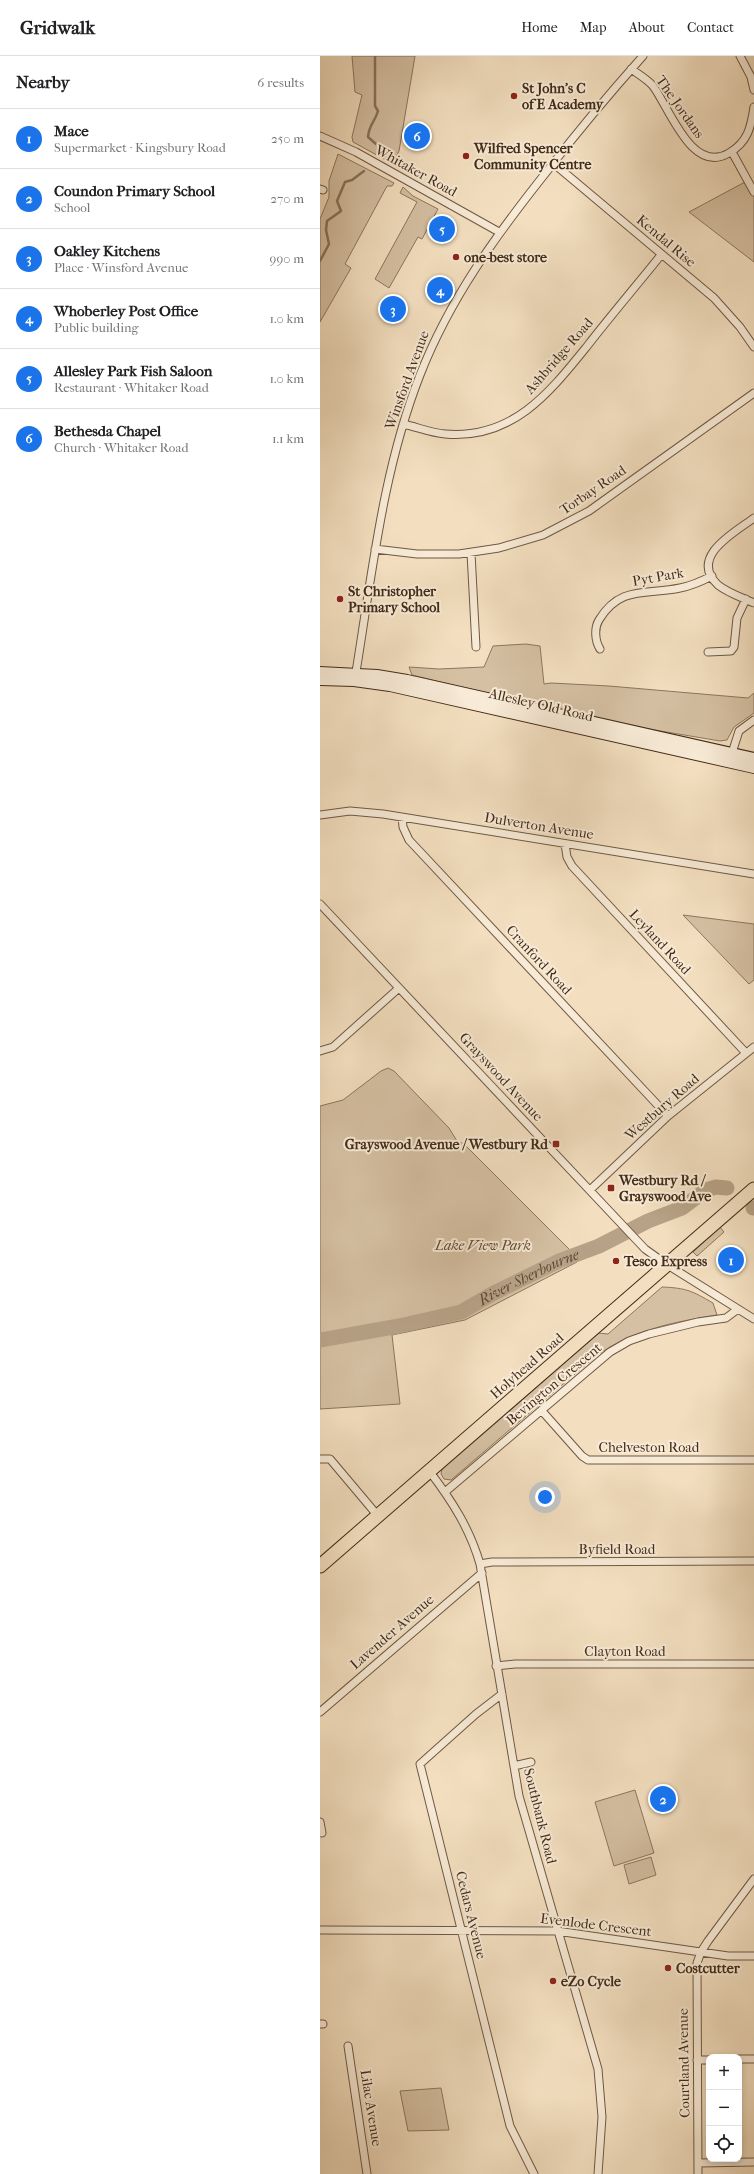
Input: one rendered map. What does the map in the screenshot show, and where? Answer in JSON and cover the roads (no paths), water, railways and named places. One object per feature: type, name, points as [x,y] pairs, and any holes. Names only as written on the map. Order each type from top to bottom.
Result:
[{"type":"highway","name":"Holyhead Road","points":[[320,1566],[430,1472],[752,1190]]},
{"type":"main road","name":"Allesley Old Road","points":[[320,672],[355,677],[407,680],[754,768]]},
{"type":"main road","name":"Allesley Old Road","points":[[320,680],[355,677]]},
{"type":"main road","name":"Allesley Old Road","points":[[554,718],[754,758]]},
{"type":"street","name":"Winsford Avenue","points":[[355,677],[385,495],[404,424],[419,376],[444,322],[466,281],[498,232],[553,163],[643,56]]},
{"type":"street","points":[[740,56],[751,77],[754,90]]},
{"type":"street","name":"The Jordans","points":[[631,69],[652,86],[697,153],[714,158],[732,152],[748,135],[754,107]]},
{"type":"street","name":"Whitaker Road","points":[[320,136],[361,155],[498,232]]},
{"type":"street","points":[[732,152],[754,192]]},
{"type":"street","name":"Kendal Rise","points":[[553,163],[714,298],[741,328],[754,347]]},
{"type":"street","name":"Ashbridge Road","points":[[404,424],[443,434],[459,434],[484,431],[518,417],[549,392],[661,255]]},
{"type":"street","name":"Torbay Road","points":[[376,549],[432,555],[471,553],[499,548],[529,540],[576,519],[754,393]]},
{"type":"street","points":[[754,518],[716,547],[710,558],[710,570],[712,576],[722,587],[754,603]]},
{"type":"street","points":[[471,553],[476,648]]},
{"type":"street","name":"Pyt Park","points":[[600,649],[597,642],[596,624],[604,612],[615,601],[631,594],[680,588],[712,576]]},
{"type":"street","points":[[708,652],[731,651],[734,648],[737,618],[746,599]]},
{"type":"street","points":[[732,753],[739,731],[754,720]]},
{"type":"street","name":"Dulverton Avenue","points":[[320,815],[350,811],[367,812],[754,874]]},
{"type":"street","name":"Cranford Road","points":[[402,817],[403,828],[409,840],[668,1116]]},
{"type":"street","name":"Leyland Road","points":[[565,844],[567,857],[572,866],[746,1053]]},
{"type":"street","name":"Grayswood Avenue","points":[[320,904],[645,1249],[666,1264],[754,1319]]},
{"type":"street","points":[[320,1051],[333,1047],[399,988]]},
{"type":"street","name":"Westbury Road","points":[[590,1190],[668,1116],[754,1047]]},
{"type":"street","name":"Bevington Crescent","points":[[445,1492],[542,1411],[593,1365],[629,1341],[667,1329],[726,1318],[738,1310]]},
{"type":"street","name":"Chelveston Road","points":[[542,1411],[582,1456],[588,1460],[754,1460]]},
{"type":"street","points":[[320,1459],[330,1459],[378,1516]]},
{"type":"street","name":"Southbank Road","points":[[430,1472],[445,1492],[468,1530],[480,1564],[519,1796],[598,2070],[602,2117],[598,2174]]},
{"type":"street","name":"Byfield Road","points":[[480,1564],[492,1562],[754,1561]]},
{"type":"street","name":"Lavender Avenue","points":[[320,1712],[482,1573]]},
{"type":"street","name":"Clayton Road","points":[[496,1666],[515,1664],[754,1664]]},
{"type":"street","name":"Cedars Avenue","points":[[502,1694],[476,1714],[420,1764],[510,2126],[534,2174]]},
{"type":"street","points":[[514,1766],[531,1762]]},
{"type":"street","points":[[320,1822],[322,1833]]},
{"type":"street","points":[[701,1952],[754,1879]]},
{"type":"street","name":"Evenlode Crescent","points":[[320,1930],[557,1931],[728,1956],[754,1956]]},
{"type":"street","name":"Courtland Avenue","points":[[698,2174],[696,1975],[701,1952]]},
{"type":"street","name":"Lilac Avenue","points":[[348,2046],[368,2174]]},
{"type":"street","points":[[742,2059],[754,2059]]},
{"type":"street","points":[[697,2060],[706,2060]]},
{"type":"street","points":[[699,2163],[754,2162]]},
{"type":"waterway","points":[[375,56],[375,106],[378,111],[368,137],[376,144]]},
{"type":"waterway","points":[[320,261],[329,244],[326,230],[327,221],[341,211],[337,201],[345,182],[352,180],[364,171]]},
{"type":"waterway","name":"River Sherbourne","points":[[320,1340],[399,1326],[461,1312],[494,1293],[559,1261],[599,1246],[648,1221],[682,1208],[706,1190],[716,1187],[727,1188]]},
{"type":"place","name":"St John's C of E Academy","points":[[514,96]]},
{"type":"place","name":"Bethesda Chapel","points":[[417,136]]},
{"type":"place","name":"Wilfred Spencer Community Centre","points":[[466,156]]},
{"type":"place","name":"Allesley Park Fish Saloon","points":[[442,229]]},
{"type":"place","name":"one-best store","points":[[456,257]]},
{"type":"place","name":"Whoberley Post Office","points":[[440,290]]},
{"type":"place","name":"Oakley Kitchens","points":[[393,309]]},
{"type":"place","name":"St Christopher Primary School","points":[[340,599]]},
{"type":"place","name":"Grayswood Avenue / Westbury Rd","points":[[556,1144]]},
{"type":"place","name":"Westbury Rd / Grayswood Ave","points":[[611,1188]]},
{"type":"place","name":"Mace","points":[[731,1260]]},
{"type":"place","name":"Tesco Express","points":[[616,1261]]},
{"type":"place","name":"Coundon Primary School","points":[[663,1799]]},
{"type":"place","name":"Costcutter","points":[[668,1968]]},
{"type":"place","name":"eZo Cycle","points":[[553,1981]]},
{"type":"park label","name":"Lake View Park","points":[[483,1245]]}]
